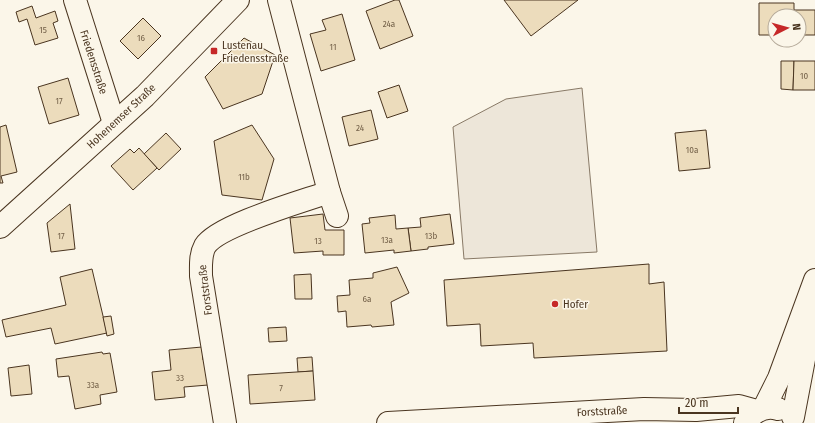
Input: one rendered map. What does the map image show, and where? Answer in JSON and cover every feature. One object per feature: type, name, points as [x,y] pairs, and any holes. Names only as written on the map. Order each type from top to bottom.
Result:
[{"type":"street","name":"Friedensstraße","points":[[75,0],[114,123]]},
{"type":"street","name":"Hohenemser Straße","points":[[0,227],[145,96],[238,0]]},
{"type":"street","points":[[279,0],[329,192],[338,216]]},
{"type":"street","name":"Forststraße","points":[[225,423],[201,276],[202,255],[206,245],[215,236],[230,227],[329,192]]},
{"type":"street","points":[[756,414],[779,378],[815,280]]},
{"type":"street","points":[[795,420],[815,298]]},
{"type":"street","name":"Forststraße","points":[[388,423],[458,421],[644,409],[696,410],[739,406],[756,414],[775,408],[784,411],[795,420]]},
{"type":"street","name":"Forststraße","points":[[696,410],[720,423]]},
{"type":"shaded area","points":[[582,88],[597,252],[464,259],[453,127],[506,99]]},
{"type":"building","points":[[395,0],[399,0],[413,36],[380,49],[366,11]]},
{"type":"building","points":[[504,0],[578,0],[531,36]]},
{"type":"building","points":[[759,3],[794,3],[794,8],[767,8],[767,35],[759,35]]},
{"type":"building","points":[[32,6],[36,18],[55,11],[58,21],[53,23],[58,38],[35,45],[27,19],[19,22],[16,12]]},
{"type":"building","points":[[807,10],[815,10],[815,35],[807,35]]},
{"type":"building","points":[[342,14],[355,60],[321,71],[310,34],[326,30],[322,20]]},
{"type":"building","points":[[143,18],[161,36],[138,59],[120,41]]},
{"type":"building","points":[[244,38],[275,55],[262,94],[223,109],[205,77]]},
{"type":"building","points":[[781,61],[794,61],[793,90],[781,89]]},
{"type":"building","points":[[794,61],[815,61],[815,90],[793,90]]},
{"type":"building","points":[[68,78],[79,115],[49,124],[38,87]]},
{"type":"building","points":[[399,85],[408,111],[387,118],[378,92]]},
{"type":"building","points":[[371,110],[378,139],[349,146],[342,117]]},
{"type":"building","points":[[6,125],[17,172],[1,176],[3,183],[0,183],[0,127]]},
{"type":"building","points":[[252,125],[274,159],[262,200],[222,195],[214,141]]},
{"type":"building","points":[[706,130],[710,168],[679,171],[675,133]]},
{"type":"building","points":[[166,133],[181,149],[159,170],[144,154]]},
{"type":"building","points":[[139,148],[157,168],[133,190],[111,166],[130,149],[134,153]]},
{"type":"building","points":[[70,204],[75,249],[51,252],[47,223]]},
{"type":"building","points":[[323,214],[325,230],[344,230],[344,255],[323,255],[323,251],[294,253],[290,218]]},
{"type":"building","points":[[450,214],[454,244],[428,247],[428,249],[411,251],[408,228],[421,227],[420,218]]},
{"type":"building","points":[[395,215],[396,229],[408,228],[411,251],[394,253],[394,250],[365,253],[362,224],[370,223],[369,218]]},
{"type":"building","name":"Hofer","points":[[649,264],[649,284],[664,282],[667,351],[534,358],[533,343],[481,346],[480,324],[447,326],[444,280]]},
{"type":"building","points":[[397,267],[409,293],[391,302],[394,325],[347,327],[346,311],[338,312],[337,296],[350,295],[349,280],[373,278],[373,273]]},
{"type":"building","points":[[92,269],[107,333],[55,344],[51,328],[6,337],[2,320],[66,305],[60,277]]},
{"type":"building","points":[[311,274],[312,299],[295,299],[294,275]]},
{"type":"building","points":[[111,316],[114,334],[107,336],[103,317]]},
{"type":"building","points":[[286,327],[287,341],[269,342],[268,328]]},
{"type":"building","points":[[202,347],[208,385],[184,387],[185,397],[155,400],[152,372],[171,370],[169,350]]},
{"type":"building","points":[[102,352],[103,354],[110,353],[117,392],[100,395],[101,404],[75,409],[69,376],[58,377],[56,359]]},
{"type":"building","points":[[312,357],[313,371],[298,372],[297,358]]},
{"type":"building","points":[[29,365],[32,394],[11,396],[8,368]]},
{"type":"building","points":[[313,371],[315,400],[250,404],[248,375]]},
{"type":"place","name":"Lustenau Friedensstraße","points":[[214,51]]},
{"type":"place","name":"Hofer","points":[[555,304]]}]
